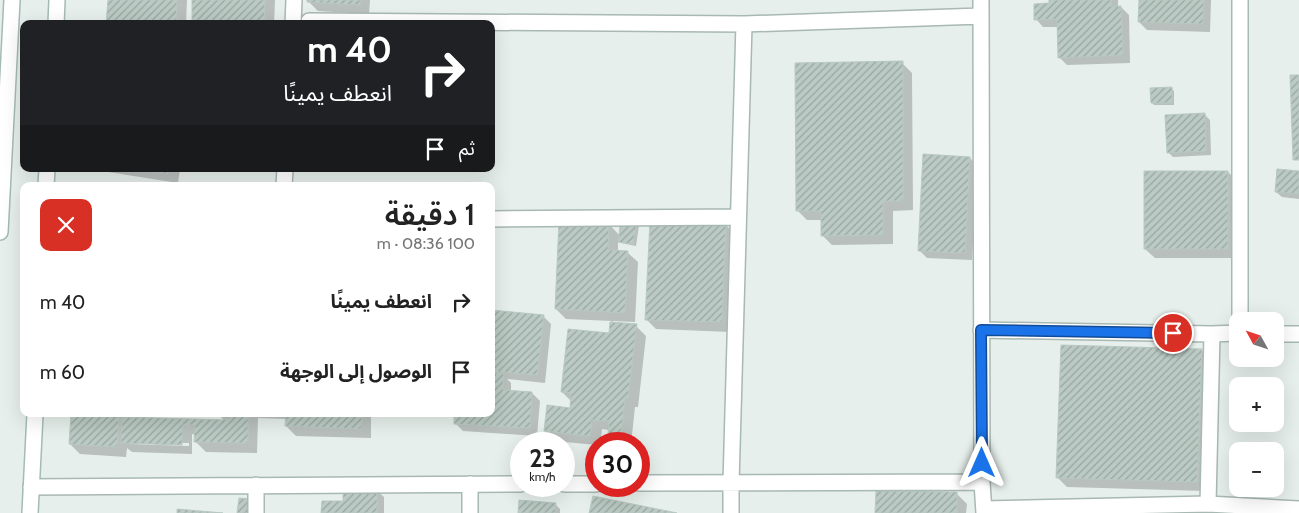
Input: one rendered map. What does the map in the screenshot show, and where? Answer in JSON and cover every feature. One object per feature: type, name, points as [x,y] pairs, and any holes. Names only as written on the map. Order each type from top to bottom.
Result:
[{"type":"street","points":[[0,232],[12,0]]},
{"type":"street","points":[[56,20],[57,0]]},
{"type":"street","points":[[293,20],[294,0]]},
{"type":"street","points":[[981,0],[981,330],[982,482],[984,511],[1208,504],[1299,509]]},
{"type":"street","points":[[1240,0],[1240,312]]},
{"type":"street","points":[[495,23],[744,24],[981,16]]},
{"type":"street","points":[[731,513],[744,24]]},
{"type":"street","points":[[495,219],[738,217]]},
{"type":"street","points":[[981,330],[1229,333]]},
{"type":"street","points":[[1208,504],[1212,334]]},
{"type":"street","points":[[1284,334],[1299,334]]},
{"type":"street","points":[[30,513],[34,417]]},
{"type":"street","points":[[650,484],[982,482]]},
{"type":"street","points":[[470,484],[470,513]]},
{"type":"street","points":[[31,487],[510,484]]},
{"type":"street","points":[[256,485],[256,513]]},
{"type":"building","points":[[108,0],[177,0],[176,20],[106,20]]},
{"type":"building","points":[[192,0],[265,0],[264,20],[192,20]]},
{"type":"building","points":[[307,0],[360,0],[360,5],[307,2]]},
{"type":"building","points":[[1049,0],[1111,0],[1111,7],[1121,6],[1123,55],[1058,58],[1057,19],[1034,20],[1034,4],[1049,3]]},
{"type":"building","points":[[1139,0],[1204,0],[1203,24],[1138,22]]},
{"type":"building","points":[[903,61],[903,201],[883,201],[883,235],[821,236],[821,211],[796,211],[795,63]]},
{"type":"building","points":[[1290,75],[1299,75],[1299,160],[1293,160]]},
{"type":"building","points":[[1172,87],[1172,103],[1151,103],[1150,88]]},
{"type":"building","points":[[1205,113],[1206,151],[1167,153],[1165,115]]},
{"type":"building","points":[[923,154],[970,157],[965,253],[918,251]]},
{"type":"building","points":[[1277,169],[1299,171],[1299,194],[1275,192]]},
{"type":"building","points":[[1144,171],[1228,171],[1228,249],[1144,249]]},
{"type":"building","points":[[621,219],[637,222],[633,244],[618,242]]},
{"type":"building","points":[[559,221],[609,223],[608,250],[628,251],[625,313],[555,309]]},
{"type":"building","points":[[650,221],[726,224],[722,322],[645,320]]},
{"type":"building","points":[[495,310],[544,315],[537,375],[495,371]]},
{"type":"building","points":[[610,322],[637,324],[628,398],[625,397],[621,432],[608,432],[609,421],[592,420],[590,432],[585,432],[585,435],[575,434],[575,432],[544,431],[547,405],[570,408],[571,393],[561,392],[568,329],[609,333]]},
{"type":"building","points":[[1061,345],[1202,349],[1197,482],[1056,478]]},
{"type":"building","points":[[495,373],[504,374],[503,390],[532,392],[530,428],[454,424],[454,417],[495,417]]},
{"type":"building","points":[[71,417],[119,417],[117,447],[69,444]]},
{"type":"building","points":[[122,417],[230,420],[230,417],[248,417],[248,443],[194,442],[195,425],[183,425],[182,445],[121,443]]},
{"type":"building","points":[[286,417],[362,417],[361,429],[285,426]]},
{"type":"building","points":[[343,488],[377,488],[377,513],[321,513],[322,501],[343,501]]},
{"type":"building","points":[[876,491],[957,492],[957,513],[875,513]]},
{"type":"building","points":[[593,497],[598,497],[677,513],[589,513]]},
{"type":"building","points":[[239,498],[251,499],[250,513],[237,513]]},
{"type":"building","points":[[519,500],[556,503],[555,513],[518,513]]},
{"type":"building","points":[[177,509],[223,513],[177,513]]},
{"type":"route","points":[[982,463],[981,330],[1173,333]]}]
